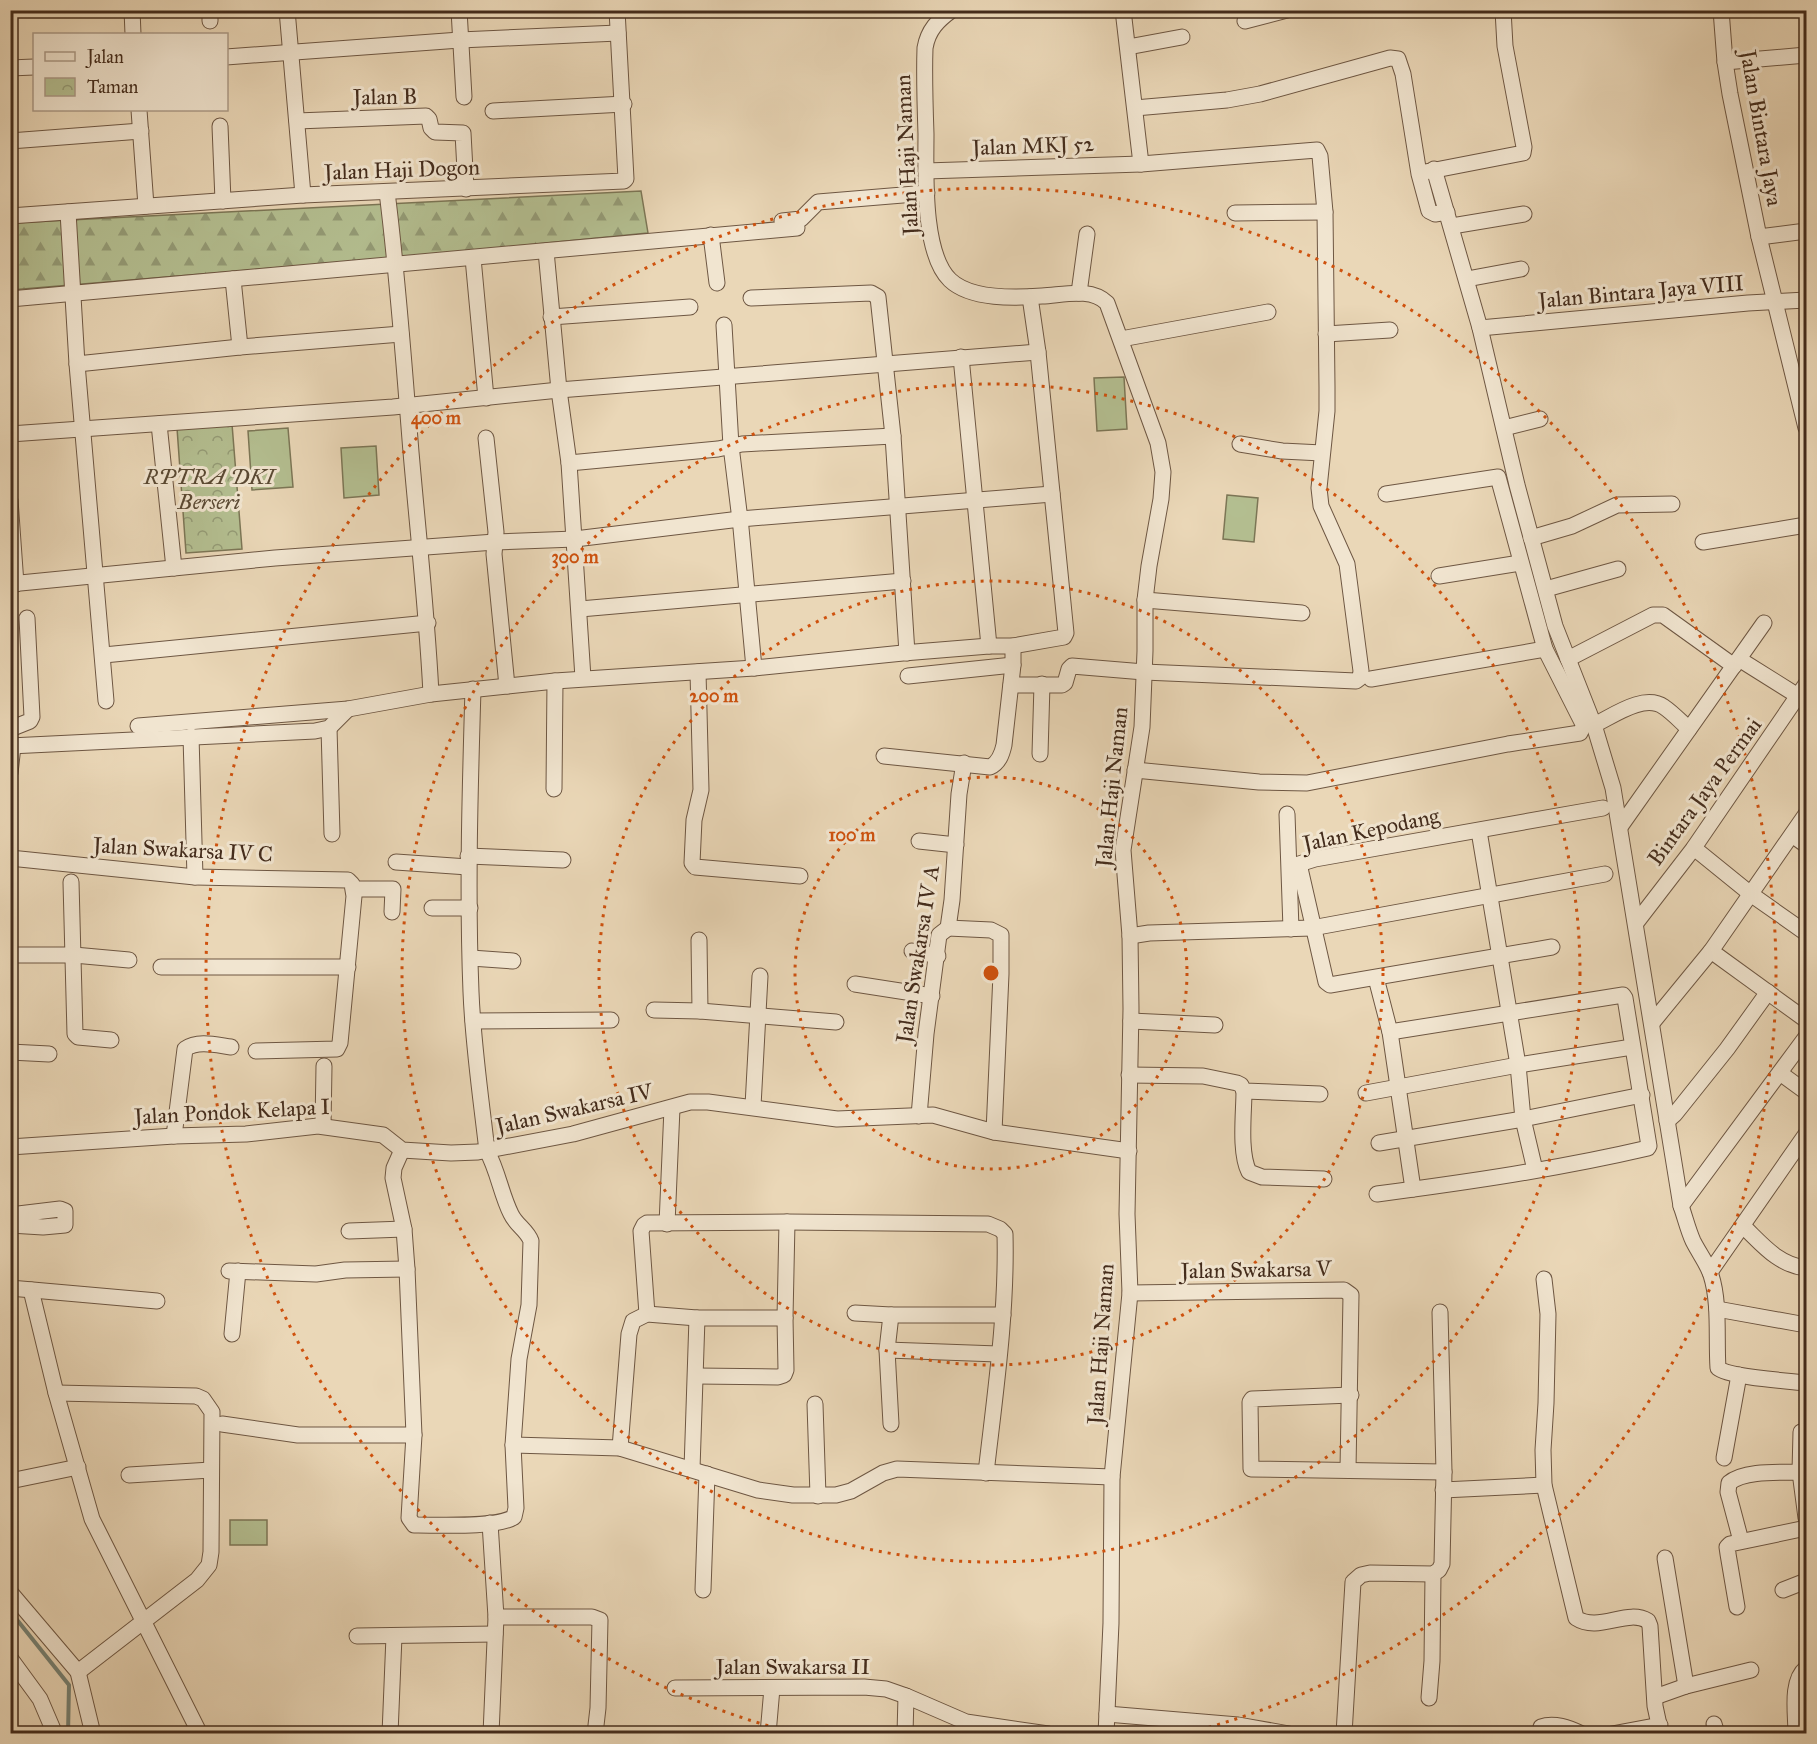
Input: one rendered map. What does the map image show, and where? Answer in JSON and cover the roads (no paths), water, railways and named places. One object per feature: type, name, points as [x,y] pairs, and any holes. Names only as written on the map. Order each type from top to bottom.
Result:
[{"type":"street","points":[[132,10],[133,33]]},
{"type":"street","points":[[288,10],[303,195]]},
{"type":"street","points":[[459,10],[464,97]]},
{"type":"street","name":"Jalan Haji Dogon","points":[[10,216],[303,195],[625,181],[624,104],[617,10]]},
{"type":"street","name":"Jalan Haji Naman","points":[[952,10],[936,23],[926,39],[927,193],[932,241],[942,270],[950,281],[988,295],[1030,297],[1079,293],[1098,296],[1107,303],[1158,443],[1163,472],[1145,600],[1142,727],[1123,850],[1130,936],[1131,1021],[1127,1214],[1130,1293],[1113,1477],[1106,1734]]},
{"type":"street","points":[[1123,10],[1142,164]]},
{"type":"street","points":[[1245,21],[1287,10]]},
{"type":"street","points":[[1427,172],[1521,154],[1524,150],[1505,46],[1503,10]]},
{"type":"street","name":"Jalan Bintara Jaya","points":[[1721,10],[1725,62],[1759,237],[1774,302],[1796,378],[1806,428]]},
{"type":"street","points":[[228,57],[460,40],[618,33]]},
{"type":"street","points":[[1128,48],[1182,37]]},
{"type":"street","points":[[1725,62],[1806,55]]},
{"type":"street","points":[[1135,108],[1243,97],[1390,58],[1398,59],[1427,172],[1449,219],[1467,279],[1555,626],[1594,725],[1613,788],[1681,1206],[1693,1240],[1710,1272],[1717,1310],[1718,1368],[1720,1371],[1739,1375],[1806,1383]]},
{"type":"street","points":[[10,68],[33,67]]},
{"type":"street","points":[[493,111],[624,104]]},
{"type":"street","points":[[139,111],[146,206]]},
{"type":"street","name":"Jalan B","points":[[297,121],[426,116],[435,132],[463,133],[466,189]]},
{"type":"street","points":[[220,126],[223,201]]},
{"type":"street","points":[[10,141],[141,131]]},
{"type":"street","name":"Jalan MKJ 52","points":[[926,171],[1142,164],[1317,150],[1320,156],[1325,212]]},
{"type":"street","points":[[387,192],[397,264],[419,547],[428,623],[431,694]]},
{"type":"street","points":[[10,299],[546,251],[710,231],[799,223],[816,202],[927,193]]},
{"type":"street","points":[[68,212],[77,364],[94,576],[104,655],[106,701]]},
{"type":"street","points":[[1011,685],[1062,685],[1072,666],[1144,672],[1356,681],[1360,678],[1347,564],[1321,506],[1319,488],[1327,411],[1325,212],[1235,213]]},
{"type":"street","points":[[1449,219],[1524,214]]},
{"type":"street","points":[[710,231],[717,283]]},
{"type":"street","points":[[1759,237],[1806,231]]},
{"type":"street","points":[[1079,293],[1087,234]]},
{"type":"street","points":[[546,251],[551,317],[569,463],[583,678]]},
{"type":"street","points":[[473,258],[486,398]]},
{"type":"street","points":[[1467,279],[1521,269]]},
{"type":"street","points":[[233,279],[240,347]]},
{"type":"street","points":[[751,298],[875,294],[878,297],[893,436],[907,653]]},
{"type":"street","points":[[138,726],[348,709],[431,694],[583,678],[754,668],[989,646],[1013,646],[1060,639],[1066,633],[1038,352],[1030,297]]},
{"type":"street","name":"Jalan Bintara Jaya VIII","points":[[1480,328],[1806,300]]},
{"type":"street","points":[[551,317],[690,307]]},
{"type":"street","points":[[1121,339],[1268,312]]},
{"type":"street","points":[[724,325],[731,446],[754,668]]},
{"type":"street","points":[[1326,334],[1390,330]]},
{"type":"street","points":[[77,364],[240,347],[401,334]]},
{"type":"street","points":[[10,434],[407,406],[560,390],[1038,352]]},
{"type":"street","points":[[961,357],[989,646]]},
{"type":"street","points":[[1504,428],[1540,419]]},
{"type":"street","points":[[159,424],[174,568]]},
{"type":"street","points":[[569,463],[731,446],[893,436]]},
{"type":"street","points":[[486,438],[496,532],[494,554],[507,686]]},
{"type":"street","points":[[1240,444],[1282,451],[1322,453]]},
{"type":"street","points":[[1135,770],[1259,782],[1307,783],[1486,748],[1580,733],[1583,724],[1545,649],[1498,477],[1386,494]]},
{"type":"street","points":[[10,500],[13,584],[275,558],[495,542],[575,539],[740,519],[1052,494]]},
{"type":"street","points":[[1531,538],[1572,526],[1617,505],[1672,504]]},
{"type":"street","points":[[1703,542],[1806,525]]},
{"type":"street","points":[[1440,576],[1521,563]]},
{"type":"street","points":[[1546,590],[1618,569]]},
{"type":"street","points":[[580,609],[903,580]]},
{"type":"street","points":[[1145,600],[1302,613]]},
{"type":"street","points":[[1568,659],[1613,634],[1658,614],[1736,662],[1804,694]]},
{"type":"street","points":[[10,729],[30,721],[32,717],[27,618]]},
{"type":"street","points":[[104,655],[428,623]]},
{"type":"street","points":[[1620,827],[1764,623]]},
{"type":"street","points":[[884,756],[990,766],[997,761],[1004,745],[1013,646]]},
{"type":"street","points":[[1371,679],[1545,649]]},
{"type":"street","points":[[908,676],[1013,665]]},
{"type":"street","points":[[698,672],[701,790],[694,820],[692,863],[695,867],[800,876]]},
{"type":"street","points":[[554,789],[555,681]]},
{"type":"street","points":[[1040,754],[1042,684]]},
{"type":"street","name":"Jalan Swakarsa IV","points":[[473,689],[468,862],[473,1021],[487,1151],[573,1134],[690,1102],[708,1102],[753,1106],[837,1119],[933,1115],[994,1131],[1129,1152]]},
{"type":"street","name":"Bintara Jaya Permai","points":[[1636,923],[1694,848],[1804,694]]},
{"type":"street","points":[[1594,725],[1636,705],[1650,702],[1663,706],[1689,729]]},
{"type":"street","points":[[10,773],[12,746],[315,731],[329,728],[348,709]]},
{"type":"street","points":[[329,728],[332,834]]},
{"type":"street","points":[[191,736],[195,877]]},
{"type":"street","name":"Jalan Swakarsa IV A","points":[[919,1116],[926,1034],[939,935],[948,928],[959,794],[964,764]]},
{"type":"street","points":[[1535,1170],[1523,1119],[1518,1065],[1479,831],[1602,808]]},
{"type":"street","points":[[1287,814],[1292,929]]},
{"type":"street","points":[[1652,1023],[1711,951],[1806,814]]},
{"type":"street","name":"Jalan Kepodang","points":[[1312,928],[1299,867],[1301,862],[1479,831]]},
{"type":"street","points":[[1792,835],[1806,845]]},
{"type":"street","points":[[919,841],[956,845]]},
{"type":"street","points":[[1694,848],[1752,895],[1806,933]]},
{"type":"street","name":"Jalan Swakarsa IV C","points":[[10,858],[195,877],[342,879],[348,880],[353,887],[393,889],[392,912]]},
{"type":"street","points":[[396,862],[563,860]]},
{"type":"street","points":[[1130,936],[1149,933],[1312,928],[1605,874]]},
{"type":"street","points":[[71,882],[75,1034],[78,1037],[111,1040]]},
{"type":"street","points":[[256,1051],[337,1048],[340,1043],[353,887]]},
{"type":"street","points":[[432,908],[470,908]]},
{"type":"street","points":[[948,928],[991,930],[1001,935],[994,1131]]},
{"type":"street","points":[[1312,928],[1327,985],[1552,947]]},
{"type":"street","points":[[699,940],[700,1011]]},
{"type":"street","points":[[912,951],[938,956]]},
{"type":"street","points":[[1711,951],[1806,1020]]},
{"type":"street","points":[[10,955],[129,960]]},
{"type":"street","points":[[471,958],[513,961]]},
{"type":"street","points":[[161,967],[348,967]]},
{"type":"street","points":[[753,1106],[760,976]]},
{"type":"street","points":[[1376,978],[1390,1032],[1413,1189]]},
{"type":"street","points":[[855,984],[932,996]]},
{"type":"street","points":[[1668,1121],[1727,1049],[1768,992]]},
{"type":"street","points":[[1377,1194],[1481,1180],[1596,1160],[1648,1148],[1649,1145],[1623,995],[1390,1032]]},
{"type":"street","points":[[654,1010],[700,1011],[836,1022]]},
{"type":"street","points":[[473,1021],[611,1020]]},
{"type":"street","points":[[1131,1021],[1215,1025]]},
{"type":"street","points":[[1681,1206],[1806,1037]]},
{"type":"street","points":[[174,1136],[185,1049],[194,1044],[231,1047]]},
{"type":"street","points":[[1366,1093],[1632,1047]]},
{"type":"street","points":[[10,1052],[49,1054]]},
{"type":"street","points":[[323,1126],[324,1066]]},
{"type":"street","points":[[1780,1073],[1806,1092]]},
{"type":"street","points":[[1129,1075],[1203,1076],[1238,1083],[1244,1091],[1244,1143],[1246,1162],[1250,1172],[1262,1177],[1324,1179]]},
{"type":"street","points":[[1244,1091],[1320,1094]]},
{"type":"street","points":[[1378,1143],[1523,1119],[1642,1095]]},
{"type":"street","points":[[667,1224],[672,1108]]},
{"type":"street","name":"Jalan Pondok Kelapa I","points":[[10,1147],[174,1136],[246,1134],[323,1126],[383,1136],[402,1150],[451,1153],[487,1151]]},
{"type":"street","points":[[1710,1272],[1806,1134]]},
{"type":"street","points":[[402,1150],[394,1168],[393,1178],[404,1230],[407,1269],[414,1435],[409,1518],[418,1526],[490,1523],[509,1520],[515,1513],[513,1445],[519,1359],[529,1305],[531,1241],[529,1235],[512,1217],[487,1151]]},
{"type":"street","points":[[10,1215],[60,1209],[64,1211],[66,1222],[65,1225],[43,1227],[10,1225]]},
{"type":"street","points":[[696,1376],[778,1377],[784,1375],[786,1370],[787,1222]]},
{"type":"street","points":[[647,1314],[642,1228],[647,1224],[787,1222],[988,1224],[994,1226],[1005,1234],[1003,1315],[986,1473]]},
{"type":"street","points":[[1743,1226],[1774,1257],[1785,1263],[1806,1268]]},
{"type":"street","points":[[349,1231],[404,1230]]},
{"type":"street","points":[[232,1334],[233,1271],[316,1274],[345,1270],[407,1269]]},
{"type":"street","points":[[1544,1279],[1548,1314],[1543,1450],[1544,1485],[1576,1618],[1595,1624],[1643,1617],[1650,1626],[1655,1697],[1661,1729],[1612,1734]]},
{"type":"street","points":[[10,1288],[157,1301]]},
{"type":"street","points":[[31,1290],[56,1393],[98,1532],[200,1734]]},
{"type":"street","name":"Jalan Swakarsa V","points":[[1130,1293],[1344,1290],[1351,1295],[1348,1469]]},
{"type":"street","points":[[1717,1310],[1806,1325]]},
{"type":"street","points":[[1344,1734],[1353,1582],[1361,1575],[1370,1573],[1433,1574],[1442,1564],[1444,1472],[1440,1312]]},
{"type":"street","points":[[855,1313],[1003,1315]]},
{"type":"street","points":[[620,1448],[629,1334],[633,1321],[647,1314],[697,1318],[785,1318]]},
{"type":"street","points":[[891,1315],[887,1350],[891,1424]]},
{"type":"street","points":[[697,1318],[696,1376],[703,1590]]},
{"type":"street","points":[[887,1350],[998,1354]]},
{"type":"street","points":[[1724,1458],[1739,1375]]},
{"type":"street","points":[[56,1393],[196,1396],[203,1399],[212,1412],[209,1565],[189,1585],[78,1672]]},
{"type":"street","points":[[1351,1395],[1256,1398],[1250,1402],[1251,1469],[1444,1472]]},
{"type":"street","points":[[815,1404],[818,1496]]},
{"type":"street","points":[[222,1424],[298,1435],[414,1435]]},
{"type":"street","points":[[1801,1432],[1806,1518]]},
{"type":"street","points":[[513,1445],[620,1448],[774,1494],[836,1495],[851,1491],[883,1473],[897,1469],[1113,1477]]},
{"type":"street","points":[[10,1481],[78,1467]]},
{"type":"street","points":[[129,1474],[211,1470]]},
{"type":"street","points":[[1741,1541],[1728,1492],[1729,1483],[1736,1477],[1750,1474],[1803,1472]]},
{"type":"street","points":[[1443,1490],[1544,1485]]},
{"type":"street","points":[[490,1523],[496,1617],[491,1734]]},
{"type":"street","points":[[1737,1607],[1728,1547],[1730,1544],[1806,1528]]},
{"type":"street","points":[[1665,1558],[1686,1686]]},
{"type":"street","points":[[1429,1698],[1433,1574]]},
{"type":"street","points":[[1783,1590],[1806,1581]]},
{"type":"street","points":[[10,1592],[78,1672],[93,1734]]},
{"type":"street","points":[[496,1617],[592,1617],[600,1620],[598,1708],[595,1734]]},
{"type":"street","points":[[357,1635],[495,1634]]},
{"type":"street","points":[[394,1636],[390,1733],[405,1734]]},
{"type":"street","points":[[10,1658],[40,1699],[55,1734]]},
{"type":"street","points":[[1796,1734],[1796,1686],[1806,1668]]},
{"type":"street","points":[[1655,1697],[1686,1686],[1751,1670]]},
{"type":"street","name":"Jalan Swakarsa II","points":[[675,1688],[864,1687],[886,1689],[966,1722],[1048,1734]]},
{"type":"street","points":[[768,1734],[771,1688]]},
{"type":"street","points":[[905,1734],[906,1696]]},
{"type":"street","points":[[1107,1714],[1238,1725],[1289,1734]]},
{"type":"street","points":[[1539,1734],[1541,1727],[1549,1725],[1567,1727],[1582,1734]]},
{"type":"waterway","points":[[10,1611],[69,1685],[68,1734]]},
{"type":"park label","name":"RPTRA DKI Berseri","points":[[209,488]]}]
